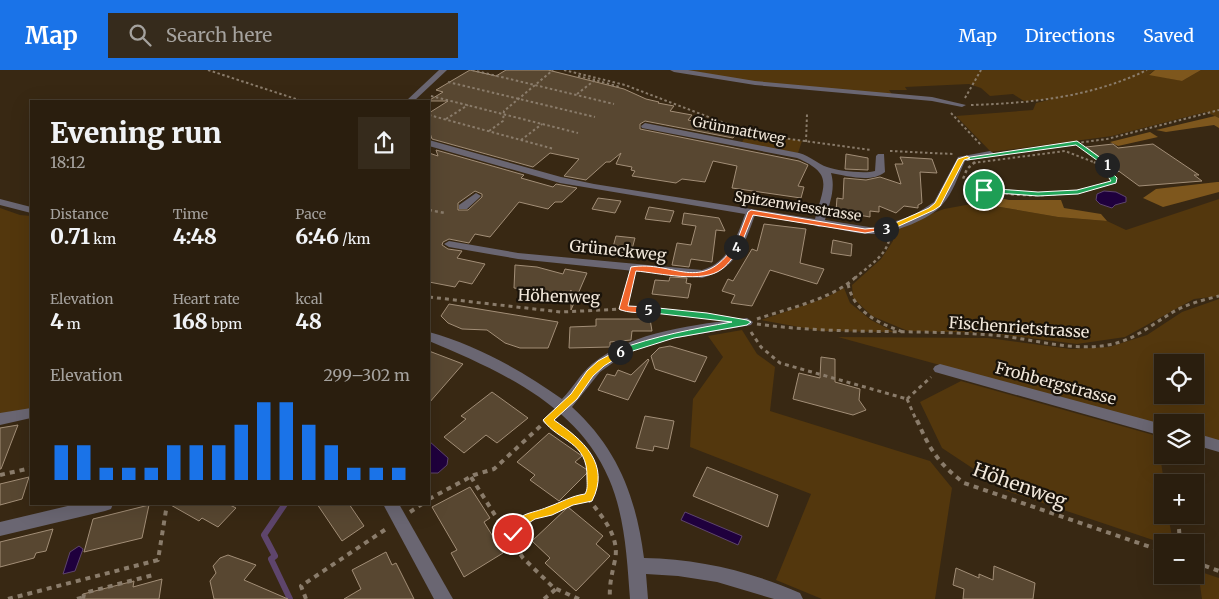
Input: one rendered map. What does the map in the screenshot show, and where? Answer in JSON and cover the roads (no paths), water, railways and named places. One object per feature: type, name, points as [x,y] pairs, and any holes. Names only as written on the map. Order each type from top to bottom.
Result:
[{"type":"street","points":[[411,100],[443,70]]},
{"type":"street","points":[[674,70],[756,83],[939,100],[962,105]]},
{"type":"street","name":"Grünmattweg","points":[[645,126],[799,156],[816,162],[825,170],[870,175],[878,174],[883,153]]},
{"type":"street","name":"Spitzenwiesstrasse","points":[[430,143],[577,184],[865,231],[885,229],[932,209],[938,204],[961,159],[990,154]]},
{"type":"street","points":[[820,224],[830,179],[825,170]]},
{"type":"street","points":[[463,207],[476,196]]},
{"type":"street","points":[[0,202],[30,210]]},
{"type":"street","name":"Grüneckweg","points":[[449,244],[518,256],[693,274],[709,273],[727,261],[734,252],[751,212]]},
{"type":"street","points":[[563,406],[574,397],[590,373],[620,352],[674,335],[747,322]]},
{"type":"street","points":[[430,336],[479,356],[534,385],[563,406],[595,443],[616,475],[625,503],[637,566],[639,599]]},
{"type":"street","name":"Frohbergstrasse","points":[[940,369],[1154,428]]},
{"type":"street","points":[[0,419],[30,413]]},
{"type":"street","points":[[1204,442],[1219,446]]},
{"type":"street","points":[[0,530],[101,505]]},
{"type":"street","points":[[393,505],[444,599]]},
{"type":"street","points":[[637,566],[678,566],[702,569],[747,581],[794,599]]},
{"type":"waterway","points":[[284,505],[264,535],[275,556],[271,559],[290,599]]}]
